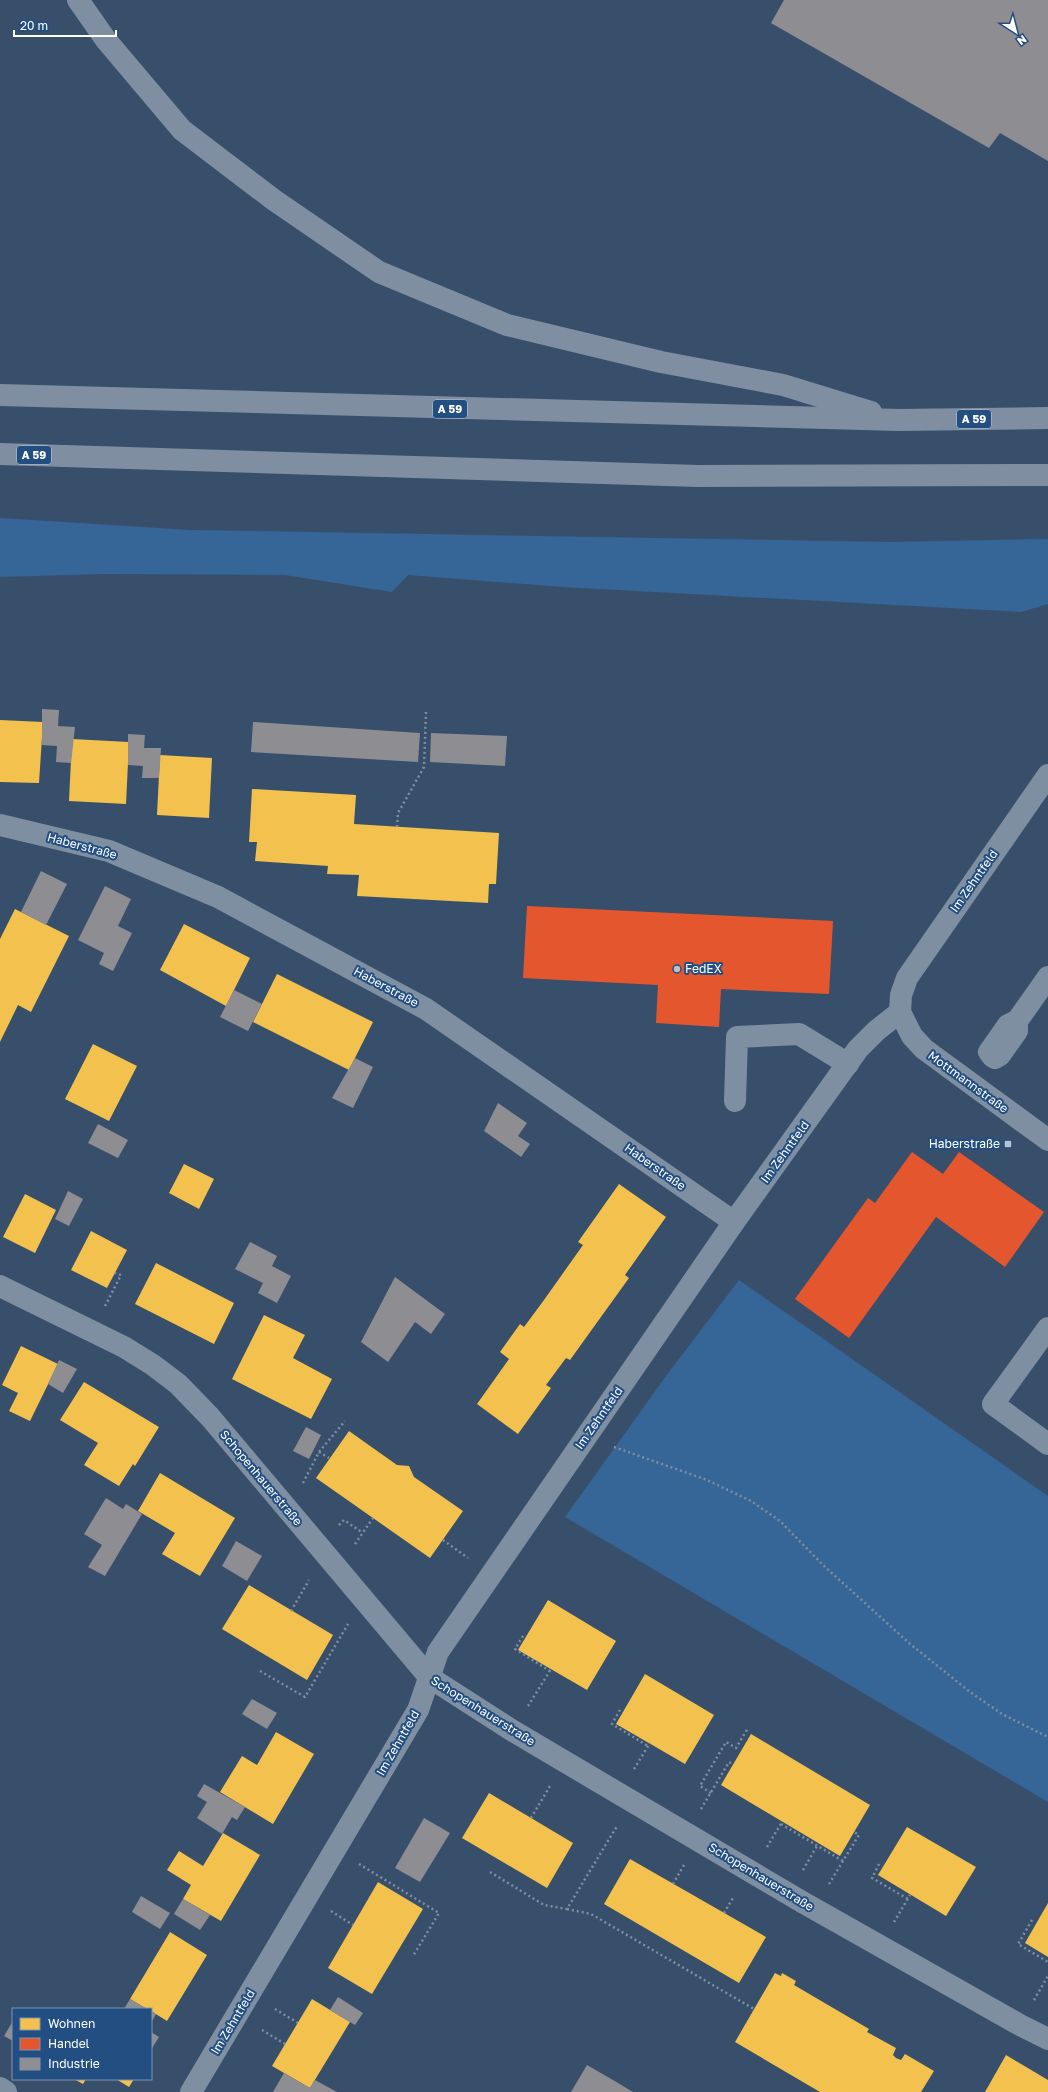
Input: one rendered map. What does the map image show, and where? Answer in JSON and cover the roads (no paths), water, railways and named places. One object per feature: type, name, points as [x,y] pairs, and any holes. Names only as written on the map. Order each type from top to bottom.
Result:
[{"type":"highway","points":[[78,0],[106,40],[182,130],[274,200],[379,272],[507,325],[661,362],[783,385],[899,420]]},
{"type":"highway","name":"A 59","points":[[0,395],[899,420],[1048,418]]},
{"type":"highway","name":"A 59","points":[[0,454],[698,476],[1048,475]]},
{"type":"street","name":"Im Zehntfeld","points":[[191,2092],[418,1710],[438,1652],[734,1222],[858,1049],[900,1012],[901,995],[907,978],[1048,775]]},
{"type":"street","name":"Haberstraße","points":[[0,826],[109,851],[210,894],[426,1009],[734,1222]]},
{"type":"street","points":[[970,1084],[992,1056],[995,1058],[1000,1055],[1017,1031],[1015,1024],[1045,989]]},
{"type":"street","name":"Mottmannstraße","points":[[900,1012],[912,1036],[924,1049],[1048,1140]]},
{"type":"street","points":[[735,1101],[737,1037],[799,1034],[848,1064]]},
{"type":"street","name":"Schopenhauerstraße","points":[[0,1286],[92,1331],[147,1361],[178,1384],[210,1417],[429,1677],[513,1731],[804,1903],[1020,2025],[1048,2039]]},
{"type":"street","points":[[1048,1328],[993,1404],[1048,1444]]},
{"type":"street","points":[[0,2088],[6,2092]]},
{"type":"place","name":"FedEX","points":[[677,969]]},
{"type":"place","name":"Haberstraße","points":[[1008,1144]]}]
